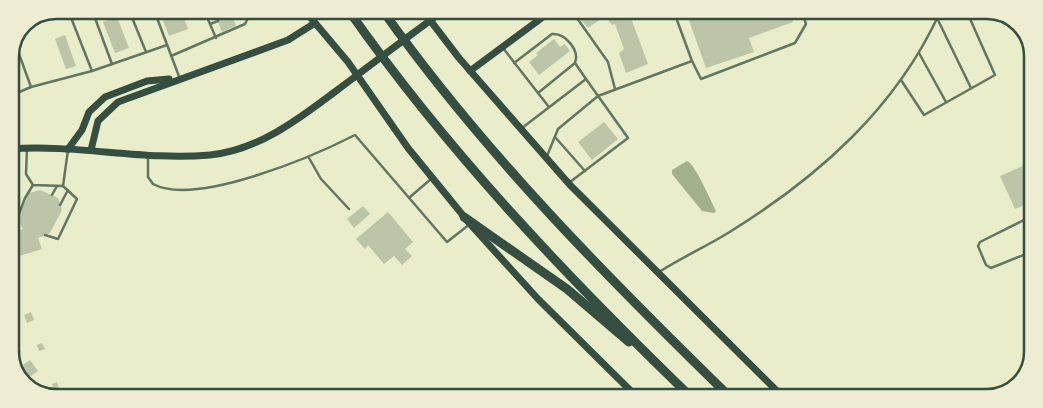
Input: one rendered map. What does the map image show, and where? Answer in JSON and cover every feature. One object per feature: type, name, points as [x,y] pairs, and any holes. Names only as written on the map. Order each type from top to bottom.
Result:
[{"type":"highway","points":[[355,19],[433,121],[505,207],[652,360],[683,389]]},
{"type":"highway","points":[[389,19],[445,93],[530,193],[590,258],[722,389]]},
{"type":"highway","points":[[467,220],[567,288],[612,330],[652,360]]},
{"type":"highway","points":[[689,357],[727,389]]},
{"type":"main road","points":[[312,19],[348,62],[432,179],[467,220],[538,299],[630,389]]},
{"type":"main road","points":[[429,19],[470,71],[547,156],[568,183],[774,389]]},
{"type":"main road","points":[[19,148],[199,155],[229,151],[283,128],[432,19]]},
{"type":"main road","points":[[470,71],[540,19]]},
{"type":"main road","points":[[90,150],[98,121],[112,106],[126,98],[288,40],[315,23]]},
{"type":"main road","points":[[68,149],[82,130],[89,112],[105,97],[147,81],[180,79]]},
{"type":"lane","points":[[72,19],[92,71]]},
{"type":"lane","points":[[95,19],[112,64]]},
{"type":"lane","points":[[133,19],[146,52]]},
{"type":"lane","points":[[157,19],[180,79]]},
{"type":"lane","points":[[208,19],[216,38]]},
{"type":"lane","points":[[171,56],[245,24],[248,19]]},
{"type":"lane","points":[[578,19],[608,62],[615,89]]},
{"type":"lane","points":[[677,19],[701,80],[795,43],[806,24],[804,19]]},
{"type":"lane","points":[[659,272],[735,228],[823,164],[856,136],[901,80],[936,19]]},
{"type":"lane","points":[[937,19],[971,88]]},
{"type":"lane","points":[[901,80],[924,115],[995,75],[970,19]]},
{"type":"lane","points":[[210,24],[218,21]]},
{"type":"lane","points":[[514,63],[552,34],[557,34],[567,40],[576,52],[575,63],[628,138],[568,183]]},
{"type":"lane","points":[[19,93],[92,71],[167,45]]},
{"type":"lane","points":[[502,48],[549,107]]},
{"type":"lane","points":[[918,53],[946,102]]},
{"type":"lane","points":[[19,54],[31,88]]},
{"type":"lane","points":[[547,156],[558,129],[598,96],[615,89],[625,88],[692,61]]},
{"type":"lane","points":[[538,93],[575,63]]},
{"type":"lane","points":[[522,128],[586,79]]},
{"type":"lane","points":[[148,154],[148,177],[153,184],[181,189],[201,188],[310,158],[355,135],[447,242],[467,220]]},
{"type":"lane","points":[[555,136],[585,171]]},
{"type":"lane","points":[[28,148],[26,174],[32,185]]},
{"type":"lane","points":[[63,186],[68,149]]},
{"type":"lane","points":[[310,158],[321,179],[348,209]]},
{"type":"lane","points":[[410,198],[432,179]]},
{"type":"lane","points":[[32,185],[63,186],[77,199],[58,239],[45,235]]},
{"type":"lane","points":[[19,213],[24,198],[32,185]]},
{"type":"lane","points":[[52,195],[57,186]]},
{"type":"lane","points":[[60,205],[68,190]]},
{"type":"lane","points":[[1024,220],[980,242],[978,246],[986,265],[991,268],[1024,255]]},
{"type":"shaded area","points":[[687,161],[703,183],[716,211],[714,213],[702,211],[672,174],[672,170]]},
{"type":"building","points":[[118,19],[129,48],[115,53],[103,22]]},
{"type":"building","points":[[162,19],[184,19],[188,29],[169,36]]},
{"type":"building","points":[[217,19],[233,19],[236,26],[222,32]]},
{"type":"building","points":[[581,19],[601,19],[588,28]]},
{"type":"building","points":[[607,19],[631,19],[648,64],[626,73],[619,53],[624,49],[615,24],[612,25]]},
{"type":"building","points":[[688,19],[792,19],[793,22],[749,38],[754,52],[706,68]]},
{"type":"building","points":[[65,35],[76,66],[66,69],[55,39]]},
{"type":"building","points":[[554,39],[560,47],[565,44],[570,51],[539,75],[529,62],[538,55],[536,53]]},
{"type":"building","points":[[604,122],[618,139],[592,160],[578,142]]},
{"type":"building","points":[[1024,166],[1024,205],[1015,209],[1000,176]]},
{"type":"building","points":[[40,190],[58,198],[62,210],[50,233],[38,238],[42,249],[19,256],[19,231],[23,229],[19,222],[19,215],[29,193]]},
{"type":"building","points":[[363,206],[370,214],[354,228],[347,219]]},
{"type":"building","points":[[388,212],[413,242],[405,249],[412,256],[402,265],[394,256],[384,264],[368,245],[365,249],[356,239]]},
{"type":"building","points":[[31,312],[34,320],[27,323],[24,315]]},
{"type":"building","points":[[42,343],[45,349],[39,351],[37,345]]},
{"type":"building","points":[[30,360],[38,371],[29,378],[22,366]]},
{"type":"building","points":[[57,382],[59,389],[53,389],[52,384]]}]
